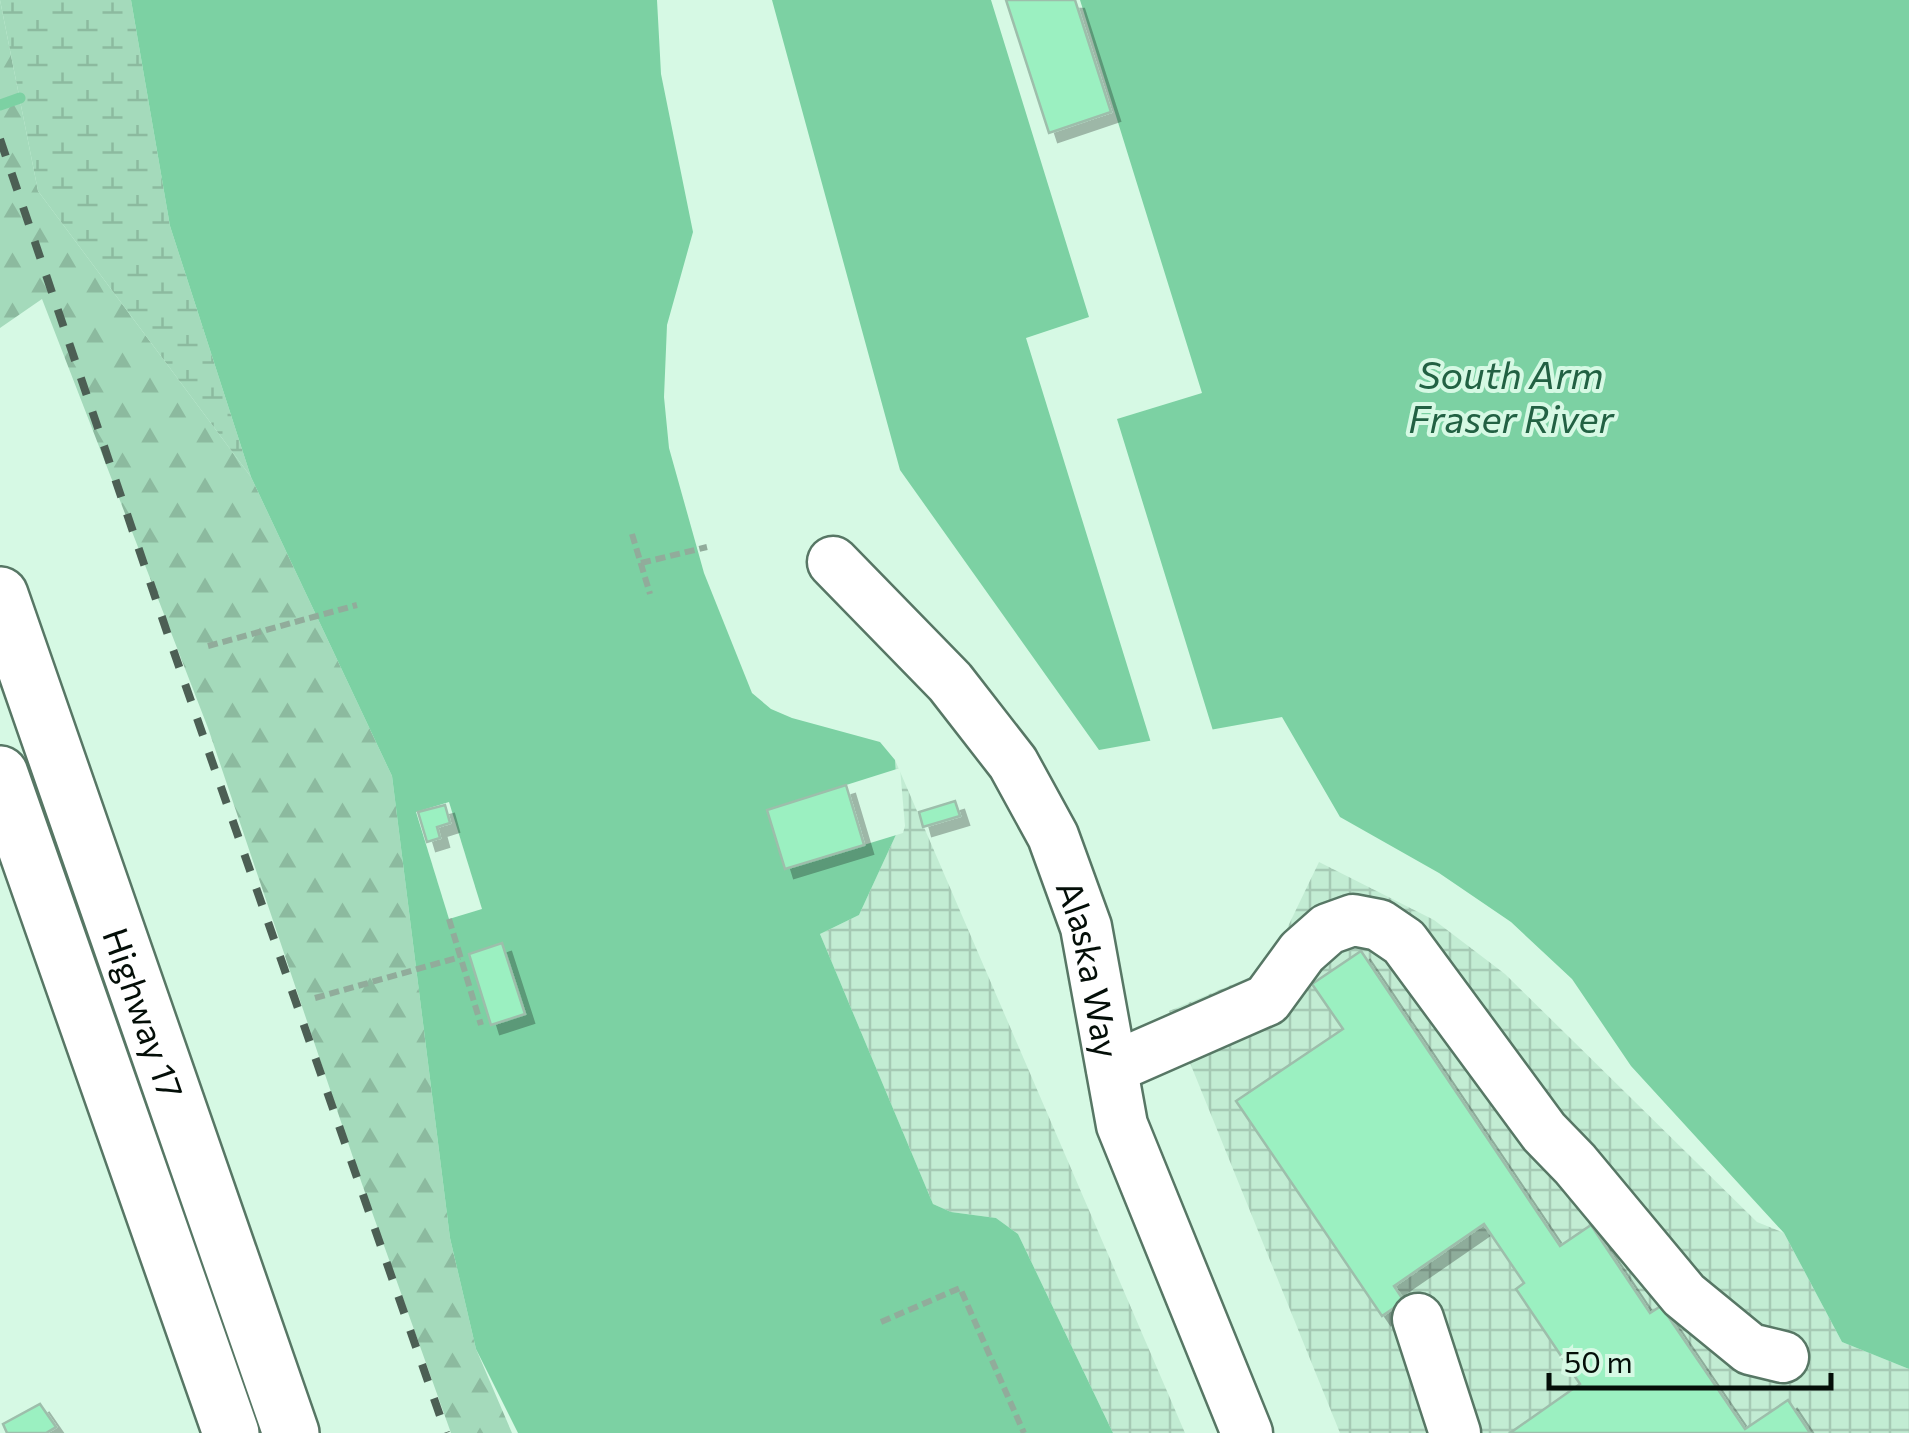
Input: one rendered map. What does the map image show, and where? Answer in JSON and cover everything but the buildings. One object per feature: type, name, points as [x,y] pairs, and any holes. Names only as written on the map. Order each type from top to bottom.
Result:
[{"type":"highway","name":"Highway 17","points":[[0,594],[291,1433]]},
{"type":"highway","name":"Highway 17","points":[[0,774],[231,1433]]},
{"type":"street","name":"Alaska Way","points":[[832,562],[950,682],[1013,762],[1054,836],[1086,927],[1122,1125],[1247,1433]]},
{"type":"street","points":[[1112,1068],[1267,1000],[1302,952],[1328,928],[1353,920],[1379,925],[1404,942],[1544,1132],[1576,1164],[1684,1295],[1750,1349],[1782,1357]]},
{"type":"street","points":[[1418,1319],[1454,1433]]},
{"type":"path","points":[[632,534],[650,594]]},
{"type":"path","points":[[641,563],[707,547]]},
{"type":"path","points":[[208,646],[357,605]]},
{"type":"path","points":[[449,920],[482,1025]]},
{"type":"path","points":[[315,998],[460,957]]},
{"type":"path","points":[[881,1322],[960,1288],[1024,1433]]},
{"type":"shaded area","points":[[895,760],[1185,1433],[1113,1433],[1018,1234],[996,1218],[951,1212],[933,1204],[820,934],[859,915],[900,826]]},
{"type":"shaded area","points":[[1319,862],[1434,920],[1505,974],[1757,1222],[1784,1233],[1842,1342],[1909,1369],[1909,1433],[1340,1433],[1169,1011],[1267,970]]},
{"type":"green space","points":[[0,0],[38,191],[251,477],[392,776],[450,1238],[476,1349],[512,1433],[451,1433],[362,1184],[208,728],[42,299],[0,328]]},
{"type":"green space","points":[[0,0],[131,0],[170,226],[251,477],[38,191]]},
{"type":"water","points":[[131,0],[657,0],[661,74],[693,232],[667,325],[664,397],[669,448],[704,573],[752,693],[771,709],[792,718],[880,742],[895,760],[900,826],[859,915],[820,934],[933,1204],[951,1212],[996,1218],[1018,1234],[1113,1433],[518,1433],[476,1349],[450,1238],[392,776],[251,477],[170,226]]},
{"type":"water","name":"South Arm Fraser River","points":[[772,0],[1909,0],[1909,1369],[1842,1342],[1784,1233],[1631,1066],[1572,979],[1511,922],[1439,873],[1340,817],[1282,717],[1099,750],[900,470]]},
{"type":"pier","points":[[991,0],[1080,0],[1202,393],[1117,419],[1214,734],[1152,746],[1026,338],[1089,317]]},
{"type":"pier","points":[[900,768],[903,833],[785,869],[767,810]]},
{"type":"pier","points":[[449,802],[482,909],[449,919],[416,812]]},
{"type":"waterway","points":[[0,105],[20,98]]},
{"type":"railway","points":[[0,139],[446,1433]]}]
